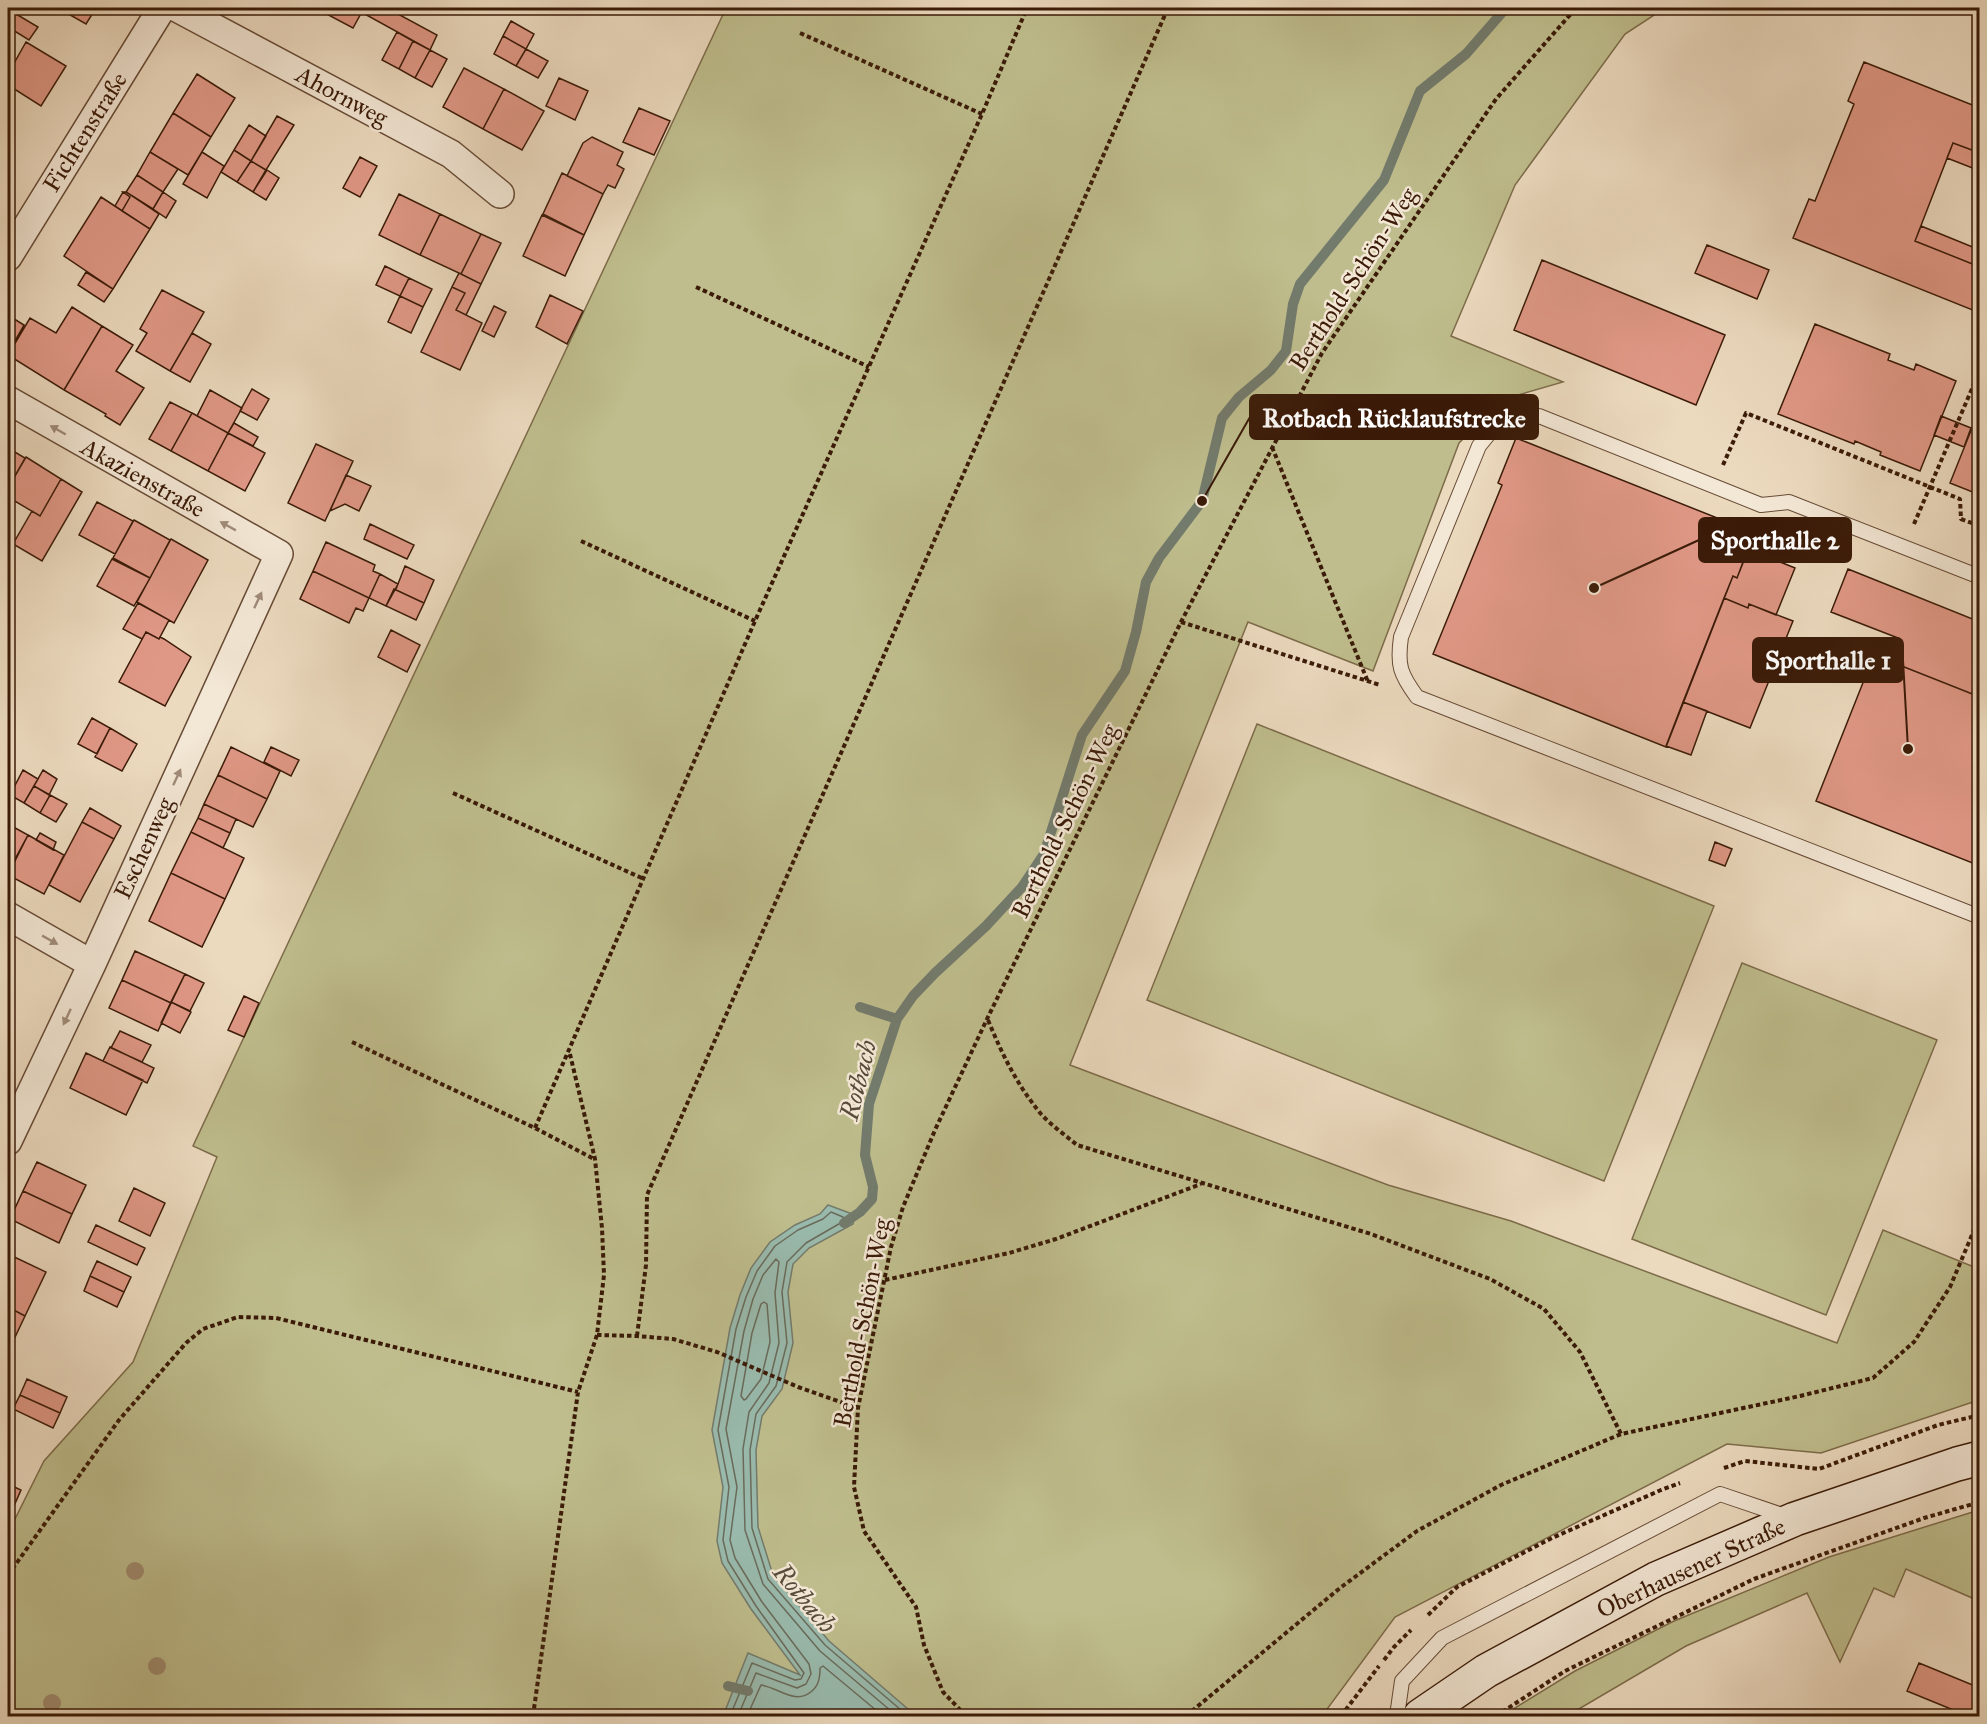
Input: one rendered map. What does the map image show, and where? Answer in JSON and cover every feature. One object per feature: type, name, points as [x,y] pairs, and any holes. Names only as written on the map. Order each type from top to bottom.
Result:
[{"type":"main road","name":"Oberhausener Straße","points":[[1420,1716],[1486,1671],[1656,1579],[1795,1520],[1956,1464],[1980,1458]]},
{"type":"street","name":"Fichtenstraße","points":[[8,257],[162,8]]},
{"type":"street","name":"Ahornweg","points":[[177,8],[451,154],[500,194]]},
{"type":"street","name":"Akazienstraße","points":[[8,400],[279,554]]},
{"type":"street","name":"Eschenweg","points":[[8,1141],[92,964],[279,554]]},
{"type":"street","points":[[8,916],[92,964]]},
{"type":"lane","points":[[1980,577],[1789,502],[1761,505],[1539,416],[1517,417],[1496,425],[1479,446],[1401,638],[1398,660],[1407,683],[1417,697],[1980,917]]},
{"type":"lane","points":[[1397,1716],[1402,1681],[1442,1638],[1720,1494],[1795,1520]]},
{"type":"path","points":[[535,1128],[755,621],[982,114],[1027,8]]},
{"type":"path","points":[[637,1336],[645,1265],[647,1195],[1168,8]]},
{"type":"path","name":"Berthold-Schön-Weg","points":[[966,1716],[943,1692],[924,1645],[916,1607],[864,1532],[854,1487],[858,1408],[891,1247],[903,1207],[935,1130],[987,1019],[1180,621],[1322,353],[1496,99],[1576,8]]},
{"type":"path","points":[[801,33],[982,114]]},
{"type":"path","points":[[696,287],[869,367]]},
{"type":"path","points":[[1903,547],[1980,370]]},
{"type":"path","points":[[1712,485],[1726,460],[1746,413],[1960,499],[1961,519],[1980,526]]},
{"type":"path","points":[[1272,446],[1368,682]]},
{"type":"path","points":[[581,541],[755,621]]},
{"type":"path","points":[[1180,621],[1417,697]]},
{"type":"path","points":[[453,793],[644,879]]},
{"type":"path","points":[[987,1019],[1004,1059],[1017,1082],[1042,1115],[1077,1145],[1371,1234],[1490,1279],[1544,1309],[1580,1352],[1621,1434]]},
{"type":"path","points":[[352,1042],[535,1128],[595,1159]]},
{"type":"path","points":[[533,1716],[578,1392],[597,1335],[604,1275],[595,1159],[569,1050]]},
{"type":"path","points":[[884,1280],[1028,1248],[1202,1184]]},
{"type":"path","points":[[1186,1716],[1340,1588],[1417,1531],[1501,1485],[1621,1434],[1874,1378],[1914,1342],[1950,1287],[1980,1216]]},
{"type":"path","points":[[8,1575],[119,1420],[186,1343],[203,1329],[238,1317],[276,1318],[578,1392]]},
{"type":"path","points":[[597,1335],[673,1339],[717,1352],[798,1387],[858,1408]]},
{"type":"path","points":[[1496,1716],[1565,1671],[1754,1580],[1924,1518],[1980,1503]]},
{"type":"shaded area","points":[[726,8],[1665,8],[1625,34],[1515,185],[1451,336],[1563,382],[1504,399],[1459,443],[1373,671],[1248,622],[1070,1065],[1388,1185],[1511,1221],[1837,1343],[1883,1230],[1979,1269],[1979,1400],[1821,1453],[1727,1444],[1395,1617],[1322,1716],[8,1716],[8,1533],[44,1461],[133,1362],[217,1157],[193,1146]]},
{"type":"shaded area","points":[[1257,724],[1714,906],[1604,1181],[1147,1000]]},
{"type":"shaded area","points":[[1742,963],[1937,1040],[1826,1315],[1632,1239]]},
{"type":"shaded area","points":[[1979,1510],[1979,1601],[1906,1569],[1894,1597],[1874,1588],[1840,1662],[1807,1593],[1686,1646],[1567,1716],[1502,1716],[1575,1671],[1674,1621],[1829,1557]]},
{"type":"water","points":[[828,1205],[855,1215],[853,1224],[809,1248],[793,1264],[788,1292],[793,1343],[782,1389],[762,1416],[756,1450],[758,1527],[773,1575],[829,1641],[916,1716],[723,1716],[748,1653],[800,1675],[751,1609],[722,1563],[717,1541],[723,1487],[712,1430],[730,1328],[751,1268],[770,1242],[795,1225],[820,1214]]},
{"type":"building","points":[[68,8],[96,8],[86,24],[65,12]]},
{"type":"building","points":[[320,8],[364,8],[353,28],[319,10]]},
{"type":"building","points":[[364,8],[387,8],[437,35],[430,50],[361,12]]},
{"type":"building","points":[[11,11],[38,27],[29,40],[8,27],[8,16]]},
{"type":"building","points":[[511,21],[534,34],[526,49],[503,36]]},
{"type":"building","points":[[397,32],[413,41],[399,69],[382,60]]},
{"type":"building","points":[[503,36],[526,49],[516,66],[494,54]]},
{"type":"building","points":[[413,41],[430,50],[415,78],[399,69]]},
{"type":"building","points":[[26,42],[66,66],[41,106],[8,85],[8,74]]},
{"type":"building","points":[[526,49],[548,61],[538,78],[516,66]]},
{"type":"building","points":[[430,50],[447,59],[432,87],[415,78]]},
{"type":"building","points":[[1864,62],[1980,108],[1980,153],[1953,143],[1915,241],[1980,267],[1980,313],[1793,238],[1809,199],[1815,201],[1854,104],[1848,101]]},
{"type":"building","points":[[464,68],[504,89],[483,129],[443,107]]},
{"type":"building","points":[[197,74],[235,98],[211,137],[173,113]]},
{"type":"building","points":[[559,78],[588,91],[575,120],[546,106]]},
{"type":"building","points":[[504,89],[544,111],[522,150],[483,129]]},
{"type":"building","points":[[639,108],[670,121],[654,155],[623,142]]},
{"type":"building","points":[[173,113],[211,137],[188,175],[150,152]]},
{"type":"building","points":[[277,116],[294,125],[266,170],[251,161]]},
{"type":"building","points":[[249,125],[266,136],[251,161],[234,150]]},
{"type":"building","points":[[592,137],[623,152],[617,165],[624,169],[615,188],[608,185],[603,194],[567,176],[583,143]]},
{"type":"building","points":[[1953,143],[1980,153],[1980,171],[1947,158]]},
{"type":"building","points":[[234,150],[251,161],[237,182],[221,172]]},
{"type":"building","points":[[150,152],[178,169],[163,192],[137,175]]},
{"type":"building","points":[[202,152],[224,166],[207,198],[183,184]]},
{"type":"building","points":[[360,157],[377,166],[360,197],[343,188]]},
{"type":"building","points":[[251,161],[266,170],[253,192],[237,182]]},
{"type":"building","points":[[267,170],[279,178],[266,200],[253,192]]},
{"type":"building","points":[[562,173],[603,194],[584,235],[543,214]]},
{"type":"building","points":[[137,175],[163,192],[153,209],[126,192]]},
{"type":"building","points":[[123,192],[130,197],[122,211],[115,206]]},
{"type":"building","points":[[123,192],[159,214],[150,229],[122,211],[130,197]]},
{"type":"building","points":[[163,192],[176,201],[166,218],[153,209]]},
{"type":"building","points":[[399,194],[440,214],[420,255],[379,235]]},
{"type":"building","points":[[101,197],[150,229],[113,289],[64,256]]},
{"type":"building","points":[[440,214],[481,234],[461,274],[420,255]]},
{"type":"building","points":[[542,215],[584,235],[565,276],[523,256]]},
{"type":"building","points":[[1921,226],[1980,250],[1980,267],[1915,241]]},
{"type":"building","points":[[481,234],[501,243],[481,284],[461,274]]},
{"type":"building","points":[[1707,245],[1769,270],[1757,299],[1695,273]]},
{"type":"building","points":[[1542,260],[1725,335],[1696,405],[1514,330]]},
{"type":"building","points":[[385,266],[409,278],[400,296],[376,285]]},
{"type":"building","points":[[86,272],[113,289],[104,302],[78,285]]},
{"type":"building","points":[[459,273],[481,284],[466,315],[456,310],[465,293],[452,287]]},
{"type":"building","points":[[409,278],[432,289],[423,307],[400,296]]},
{"type":"building","points":[[452,287],[465,293],[456,310],[482,323],[460,370],[421,352]]},
{"type":"building","points":[[162,290],[204,312],[170,371],[136,351],[147,333],[140,329]]},
{"type":"building","points":[[550,295],[583,311],[567,344],[536,327]]},
{"type":"building","points":[[400,296],[423,307],[411,333],[388,322]]},
{"type":"building","points":[[494,306],[506,312],[494,337],[482,331]]},
{"type":"building","points":[[72,307],[102,326],[64,390],[8,355],[30,318],[56,333]]},
{"type":"building","points":[[11,317],[24,325],[8,353],[8,323]]},
{"type":"building","points":[[1815,324],[1890,354],[1888,360],[1914,370],[1916,364],[1956,381],[1920,471],[1880,455],[1881,452],[1855,441],[1854,444],[1778,414]]},
{"type":"building","points":[[102,326],[133,345],[116,371],[144,388],[120,425],[105,416],[106,414],[64,390]]},
{"type":"building","points":[[192,333],[211,344],[190,382],[170,371]]},
{"type":"building","points":[[252,389],[269,399],[257,420],[240,411]]},
{"type":"building","points":[[210,390],[242,408],[228,433],[197,416]]},
{"type":"building","points":[[170,402],[192,413],[171,451],[149,439]]},
{"type":"building","points":[[1980,408],[1980,495],[1950,483]]},
{"type":"building","points":[[192,413],[228,433],[208,471],[171,451]]},
{"type":"building","points":[[1941,416],[1971,428],[1964,447],[1934,435]]},
{"type":"building","points":[[234,423],[258,437],[253,446],[228,433]]},
{"type":"building","points":[[228,433],[265,453],[245,491],[208,471]]},
{"type":"building","points":[[1516,438],[1755,533],[1737,578],[1733,576],[1666,747],[1433,654],[1502,485],[1498,483]]},
{"type":"building","points":[[316,444],[353,461],[325,521],[288,503]]},
{"type":"building","points":[[8,448],[25,458],[8,488]]},
{"type":"building","points":[[26,457],[61,479],[40,516],[8,497],[8,488]]},
{"type":"building","points":[[346,475],[371,486],[359,511],[345,504],[330,511]]},
{"type":"building","points":[[61,479],[82,492],[42,561],[13,544],[32,511],[40,516]]},
{"type":"building","points":[[97,502],[133,521],[115,554],[79,535]]},
{"type":"building","points":[[134,520],[170,540],[150,578],[113,558]]},
{"type":"building","points":[[370,524],[414,545],[407,559],[364,539]]},
{"type":"building","points":[[171,539],[208,560],[174,623],[137,602]]},
{"type":"building","points":[[326,542],[375,565],[373,571],[380,574],[369,598],[313,571]]},
{"type":"building","points":[[1748,549],[1795,568],[1776,615],[1749,604],[1748,608],[1724,598],[1733,576],[1737,578]]},
{"type":"building","points":[[112,559],[150,578],[134,606],[97,586]]},
{"type":"building","points":[[405,566],[434,580],[424,603],[394,589],[396,589]]},
{"type":"building","points":[[1848,569],[1980,622],[1980,697],[1889,661],[1898,638],[1831,612]]},
{"type":"building","points":[[313,571],[369,598],[363,611],[356,608],[349,623],[300,599]]},
{"type":"building","points":[[380,574],[398,584],[386,606],[369,598]]},
{"type":"building","points":[[394,589],[424,603],[416,620],[386,606]]},
{"type":"building","points":[[1724,598],[1748,608],[1749,604],[1793,621],[1750,728],[1683,702]]},
{"type":"building","points":[[138,603],[169,620],[159,639],[146,632],[142,639],[123,629]]},
{"type":"building","points":[[391,630],[420,645],[407,672],[378,657]]},
{"type":"building","points":[[146,632],[159,639],[160,637],[164,639],[191,657],[165,706],[119,682]]},
{"type":"building","points":[[1874,655],[1980,697],[1980,866],[1816,801]]},
{"type":"building","points":[[1683,702],[1707,711],[1691,755],[1666,746]]},
{"type":"building","points":[[92,718],[110,728],[97,754],[78,744]]},
{"type":"building","points":[[110,728],[137,744],[122,771],[95,757]]},
{"type":"building","points":[[231,747],[280,771],[267,799],[218,775]]},
{"type":"building","points":[[271,747],[299,760],[291,776],[264,762]]},
{"type":"building","points":[[23,770],[38,779],[24,803],[10,795]]},
{"type":"building","points":[[43,770],[57,779],[49,795],[34,786]]},
{"type":"building","points":[[218,775],[267,799],[253,827],[204,804]]},
{"type":"building","points":[[34,786],[50,795],[40,813],[24,803]]},
{"type":"building","points":[[50,795],[67,804],[56,822],[40,813]]},
{"type":"building","points":[[204,804],[236,819],[230,833],[198,818]]},
{"type":"building","points":[[90,808],[121,826],[114,839],[82,822]]},
{"type":"building","points":[[198,818],[230,833],[223,848],[191,832]]},
{"type":"building","points":[[82,822],[114,839],[80,902],[49,885]]},
{"type":"building","points":[[8,824],[28,835],[8,872]]},
{"type":"building","points":[[191,832],[244,858],[225,899],[171,873]]},
{"type":"building","points":[[40,833],[56,842],[53,850],[36,840]]},
{"type":"building","points":[[28,835],[64,855],[44,894],[8,875]]},
{"type":"building","points":[[1715,842],[1732,849],[1725,866],[1709,860]]},
{"type":"building","points":[[171,873],[225,899],[202,947],[149,921]]},
{"type":"building","points":[[135,951],[185,974],[171,1003],[122,980]]},
{"type":"building","points":[[185,974],[204,983],[190,1011],[171,1002]]},
{"type":"building","points":[[122,980],[171,1003],[158,1031],[109,1008]]},
{"type":"building","points":[[244,996],[259,1003],[244,1037],[228,1030]]},
{"type":"building","points":[[171,1002],[191,1012],[180,1033],[161,1023]]},
{"type":"building","points":[[120,1031],[151,1045],[142,1062],[111,1048]]},
{"type":"building","points":[[110,1047],[154,1068],[147,1083],[103,1061]]},
{"type":"building","points":[[86,1053],[143,1080],[126,1115],[70,1088]]},
{"type":"building","points":[[37,1162],[86,1185],[72,1214],[23,1191]]},
{"type":"building","points":[[134,1188],[165,1203],[150,1236],[119,1221]]},
{"type":"building","points":[[23,1191],[72,1214],[59,1243],[10,1219]]},
{"type":"building","points":[[96,1225],[145,1248],[137,1265],[88,1242]]},
{"type":"building","points":[[8,1254],[46,1272],[25,1316],[8,1307]]},
{"type":"building","points":[[97,1261],[131,1277],[124,1292],[90,1276]]},
{"type":"building","points":[[90,1276],[124,1292],[117,1307],[84,1291]]},
{"type":"building","points":[[8,1307],[25,1316],[8,1352]]},
{"type":"building","points":[[27,1379],[67,1397],[60,1413],[20,1395]]},
{"type":"building","points":[[20,1395],[60,1413],[53,1428],[13,1409]]},
{"type":"building","points":[[8,1484],[21,1490],[13,1508],[8,1506]]},
{"type":"building","points":[[1919,1663],[1980,1688],[1980,1716],[1968,1716],[1907,1691]]},
{"type":"waterway","points":[[844,1223],[860,1212],[872,1199],[873,1187],[865,1155],[869,1104],[897,1019],[913,996],[986,926],[1022,887],[1044,854],[1082,735],[1125,671],[1146,582],[1159,558],[1202,501],[1222,418],[1239,397],[1271,370],[1286,351],[1293,304],[1300,284],[1384,180],[1420,91],[1466,54],[1506,8]]},
{"type":"waterway","name":"Rotbach","points":[[860,1007],[897,1019]]},
{"type":"waterway","name":"Rotbach","points":[[728,1686],[748,1691]]},
{"type":"place","name":"Rotbach Rücklaufstrecke","points":[[1202,501]]},
{"type":"place","name":"Sporthalle 2","points":[[1594,588]]},
{"type":"place","name":"Sporthalle 1","points":[[1908,749]]}]
